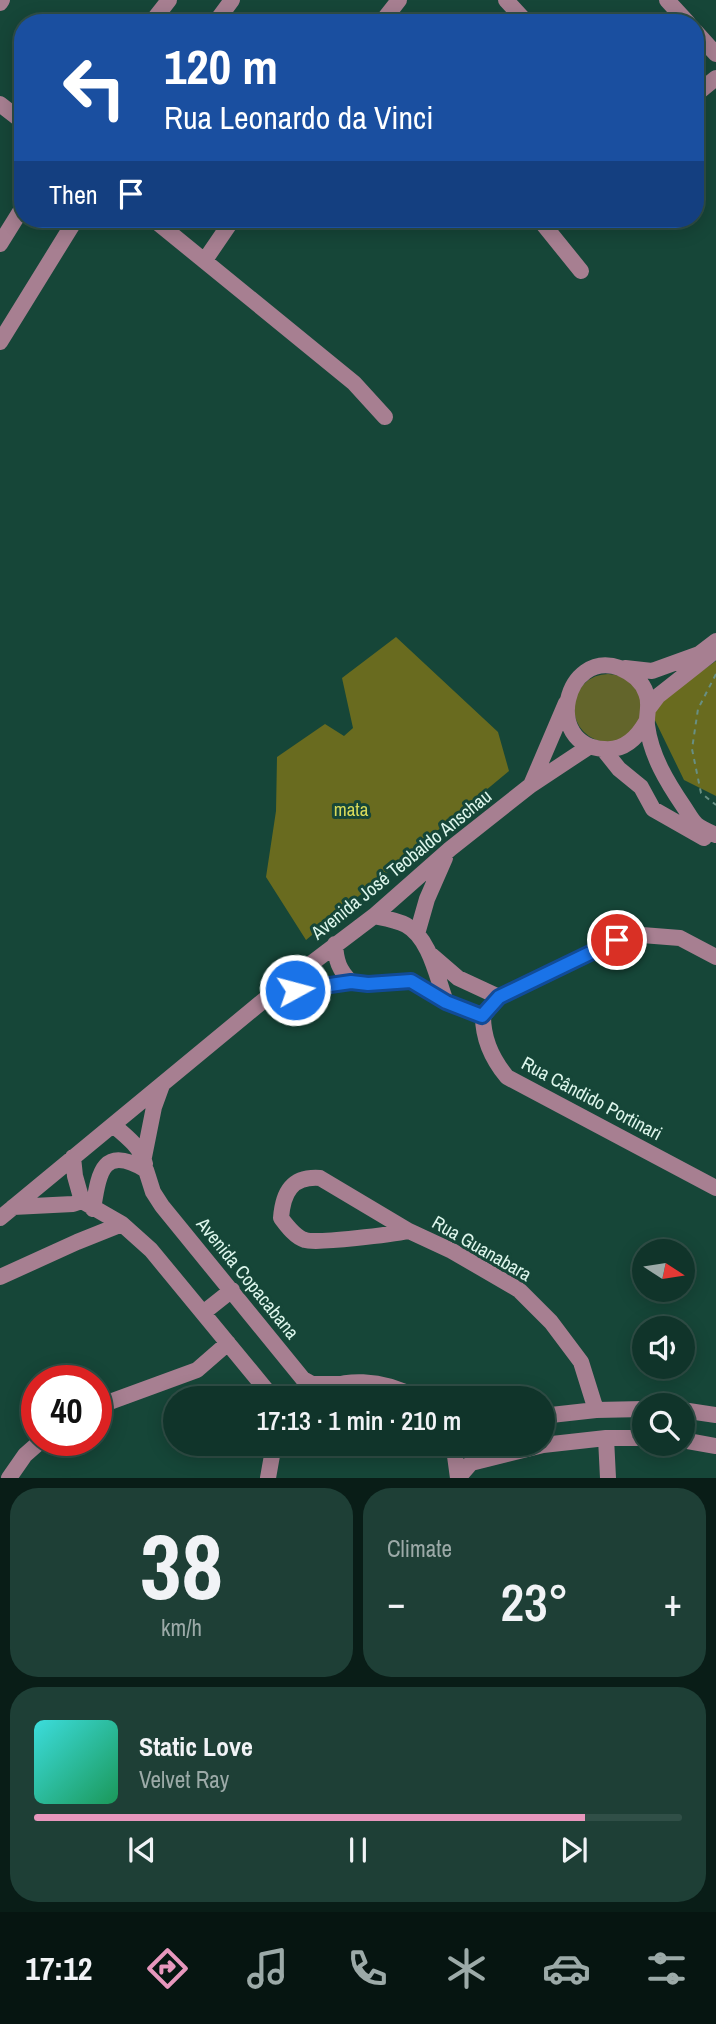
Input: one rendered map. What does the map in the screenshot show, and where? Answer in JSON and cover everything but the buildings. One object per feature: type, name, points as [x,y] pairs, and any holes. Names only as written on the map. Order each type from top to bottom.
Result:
[{"type":"street","points":[[158,14],[169,0]]},
{"type":"street","points":[[388,14],[400,0]]},
{"type":"street","points":[[506,0],[519,14]]},
{"type":"street","points":[[667,0],[680,14]]},
{"type":"street","points":[[704,41],[716,54]]},
{"type":"street","points":[[0,104],[14,115]]},
{"type":"street","points":[[0,244],[14,221]]},
{"type":"street","points":[[0,342],[70,228]]},
{"type":"street","points":[[164,228],[354,383],[385,417]]},
{"type":"street","points":[[205,260],[227,228]]},
{"type":"street","points":[[546,228],[581,271]]},
{"type":"street","points":[[716,641],[699,654],[652,671],[615,666],[601,666],[587,671],[577,679],[566,703],[566,716],[579,738],[596,748],[641,787],[653,809],[716,845]]},
{"type":"street","points":[[531,785],[596,748],[615,749],[628,744],[639,735],[659,696],[716,650]]},
{"type":"street","points":[[615,666],[640,681],[647,694],[656,760],[671,789],[696,824],[716,835]]},
{"type":"street","name":"Avenida José Teobaldo Anschau","points":[[0,1218],[275,991],[374,916],[450,849],[531,785],[566,703]]},
{"type":"street","points":[[417,934],[436,876],[450,849]]},
{"type":"street","points":[[374,916],[407,925],[417,934],[427,952],[446,1002]]},
{"type":"street","points":[[275,991],[351,982],[368,984],[411,981],[446,1002],[482,1016],[499,997],[617,940],[642,935],[680,938],[716,957]]},
{"type":"street","points":[[335,944],[336,959],[341,972],[351,982]]},
{"type":"street","points":[[411,981],[427,952]]},
{"type":"street","points":[[427,952],[458,978],[499,997]]},
{"type":"street","name":"Rua Cândido Portinari","points":[[482,1016],[483,1033],[490,1051],[507,1077],[716,1188]]},
{"type":"street","points":[[88,1205],[99,1172],[107,1164],[121,1160],[145,1164],[154,1107],[163,1083]]},
{"type":"street","name":"Avenida Copacabana","points":[[113,1125],[126,1135],[145,1164],[153,1192],[162,1206],[303,1379],[312,1384],[339,1384]]},
{"type":"street","points":[[73,1157],[75,1176],[88,1205]]},
{"type":"street","name":"Rua Guanabara","points":[[409,1231],[305,1241],[289,1230],[281,1218],[282,1205],[290,1186],[305,1177],[320,1178],[409,1231],[452,1251],[519,1290],[551,1322],[581,1362],[596,1410]]},
{"type":"street","points":[[13,1207],[88,1205],[122,1224],[151,1250],[263,1386]]},
{"type":"street","points":[[0,1277],[122,1224]]},
{"type":"street","points":[[203,1313],[232,1290]]},
{"type":"street","points":[[112,1401],[197,1370],[228,1343]]},
{"type":"street","points":[[335,1386],[365,1381],[391,1386]]},
{"type":"street","points":[[555,1415],[632,1409]]},
{"type":"street","points":[[695,1412],[716,1415]]},
{"type":"street","points":[[606,1438],[608,1478]]},
{"type":"street","points":[[458,1478],[471,1463],[543,1445],[632,1438]]},
{"type":"street","points":[[695,1442],[716,1446]]},
{"type":"street","points":[[9,1478],[24,1456]]},
{"type":"street","points":[[258,1478],[268,1456]]},
{"type":"street","points":[[268,1478],[271,1456]]},
{"type":"street","points":[[455,1456],[458,1478]]},
{"type":"path","points":[[716,674],[698,709],[692,749],[701,793],[716,804]]},
{"type":"shaded area","points":[[608,674],[621,677],[632,684],[639,695],[642,708],[639,721],[632,732],[621,739],[608,742],[595,739],[584,732],[577,721],[574,708],[577,695],[584,684],[595,677]]},
{"type":"green space","name":"mata","points":[[396,637],[498,732],[509,771],[306,940],[266,877],[276,811],[277,757],[325,724],[344,736],[353,728],[342,678]]},
{"type":"green space","points":[[716,661],[716,796],[684,780],[649,708]]},
{"type":"route","points":[[295,990],[351,982],[368,984],[411,981],[446,1002],[482,1016],[499,997],[617,940]]}]
